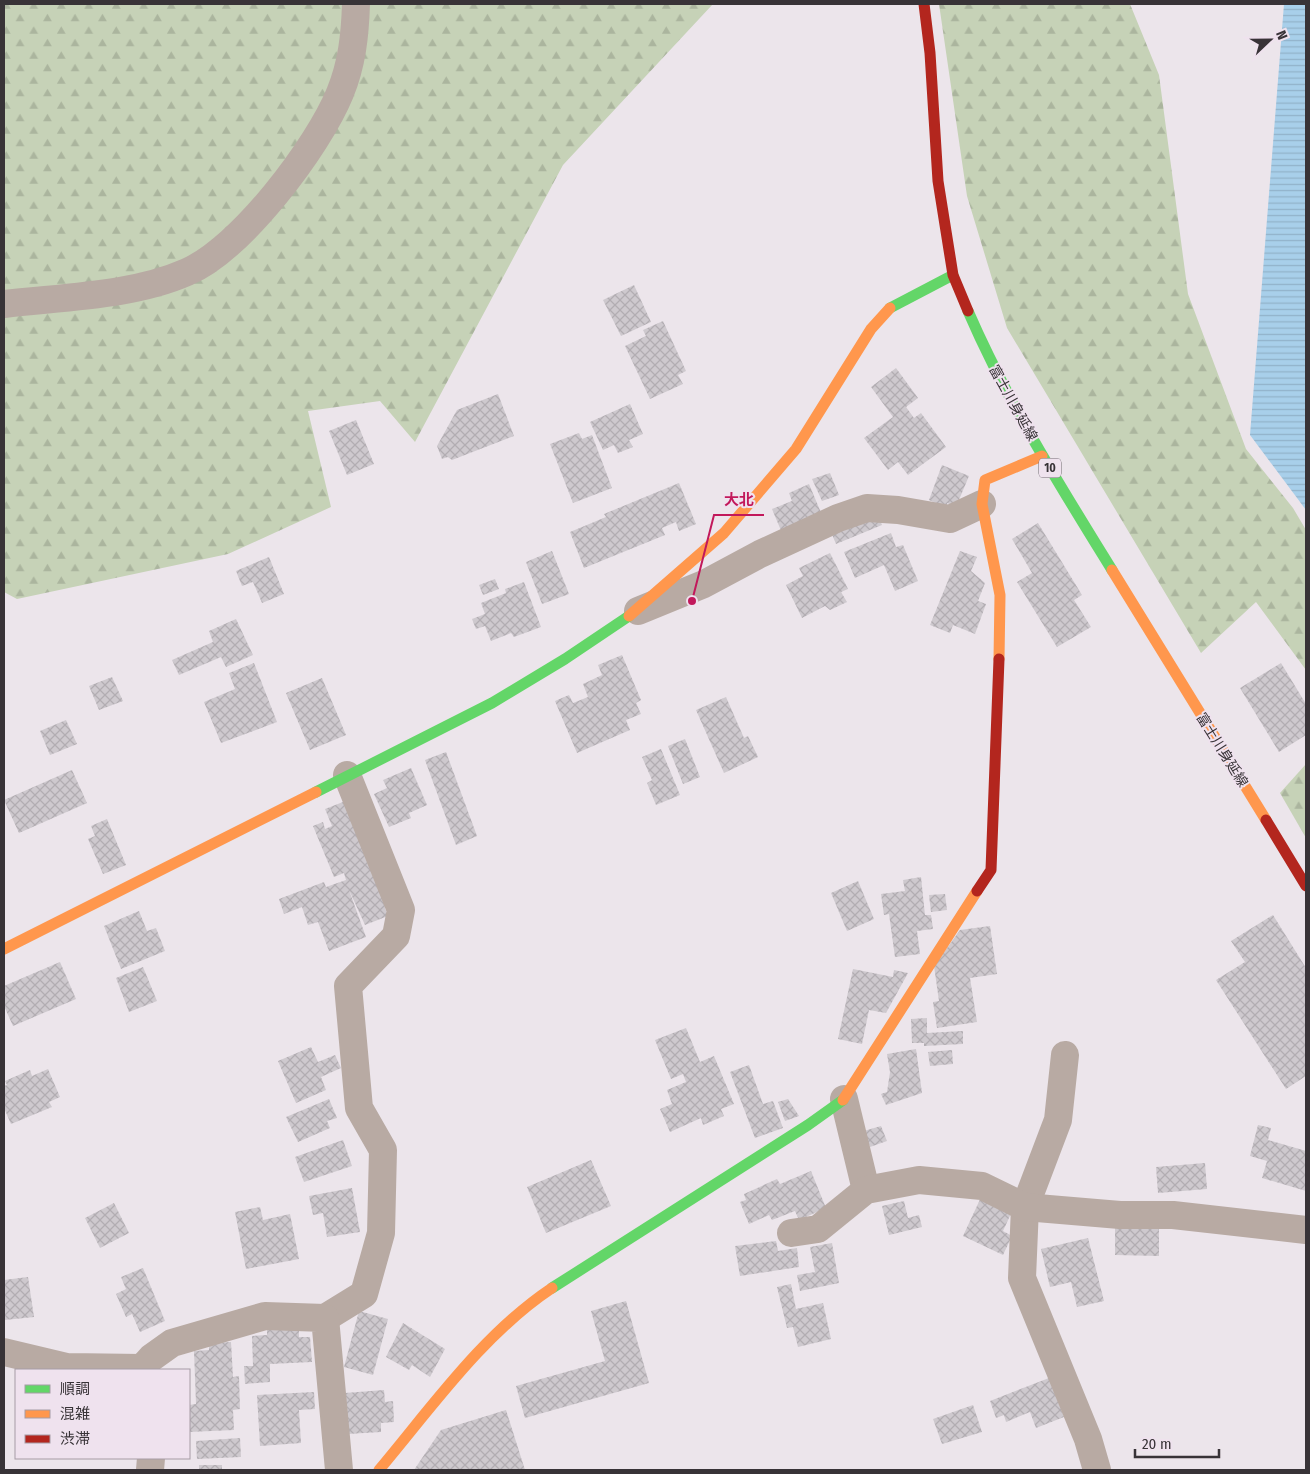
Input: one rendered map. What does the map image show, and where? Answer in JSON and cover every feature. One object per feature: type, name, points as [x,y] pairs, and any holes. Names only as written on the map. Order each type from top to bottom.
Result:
[{"type":"street","points":[[4,304],[131,289],[187,272],[216,255],[254,220],[322,130],[340,92],[354,43],[356,4]]},
{"type":"street","name":"富士川身延線","points":[[924,4],[930,53],[938,181],[953,275],[993,368],[1042,456],[1306,886]]},
{"type":"street","points":[[4,950],[347,775],[492,704],[565,660],[632,614],[724,533],[796,449],[872,329],[891,306],[953,275]]},
{"type":"street","points":[[379,1470],[482,1349],[532,1302],[808,1125],[844,1099],[992,870],[998,720],[1000,595],[982,504],[985,480],[1042,456]]},
{"type":"street","points":[[632,614],[704,584],[760,554],[838,518],[867,508],[898,510],[950,519],[982,504]]},
{"type":"street","points":[[4,1352],[67,1367],[142,1369],[151,1358],[172,1343],[265,1316],[324,1318],[364,1294],[380,1233],[383,1150],[359,1108],[348,986],[396,936],[401,910],[347,775]]},
{"type":"street","points":[[1064,1055],[1058,1120],[1025,1207],[1022,1278],[1088,1438],[1097,1470]]},
{"type":"street","points":[[844,1099],[866,1190]]},
{"type":"street","points":[[791,1233],[818,1229],[866,1190],[919,1180],[982,1186],[1025,1207],[1120,1215],[1173,1215],[1306,1230]]},
{"type":"street","points":[[324,1318],[340,1470]]},
{"type":"green space","points":[[4,4],[713,4],[563,165],[415,442],[380,401],[308,411],[331,507],[228,554],[17,599],[4,592]]},
{"type":"green space","points":[[939,4],[1130,4],[1159,75],[1188,294],[1246,449],[1293,508],[1306,530],[1306,670],[1256,602],[1201,653],[1007,328],[967,196]]},
{"type":"green space","points":[[1306,764],[1306,838],[1280,793]]},
{"type":"water","points":[[1284,4],[1306,4],[1306,510],[1250,435]]},
{"type":"building","points":[[634,285],[651,322],[621,336],[603,300]]},
{"type":"building","points":[[663,321],[686,371],[678,375],[683,384],[650,399],[625,346],[646,336],[643,330]]},
{"type":"building","points":[[896,368],[918,398],[906,407],[914,418],[921,413],[946,447],[908,475],[898,462],[888,470],[864,438],[893,417],[871,387]]},
{"type":"building","points":[[498,394],[514,436],[452,460],[448,457],[442,459],[437,446],[457,410]]},
{"type":"building","points":[[630,404],[643,434],[629,440],[633,447],[618,453],[614,445],[603,450],[590,422]]},
{"type":"building","points":[[356,420],[374,464],[347,475],[329,431]]},
{"type":"building","points":[[579,433],[582,439],[592,435],[612,488],[573,503],[550,444]]},
{"type":"building","points":[[942,465],[969,476],[956,507],[947,503],[948,508],[929,500]]},
{"type":"building","points":[[830,473],[839,495],[822,501],[812,479]]},
{"type":"building","points":[[679,483],[696,524],[679,531],[676,522],[662,528],[665,535],[584,568],[570,532],[606,517],[604,514]]},
{"type":"building","points":[[809,484],[822,515],[782,533],[772,509],[792,501],[789,493]]},
{"type":"building","points":[[877,512],[882,525],[836,544],[831,532]]},
{"type":"building","points":[[1038,523],[1082,595],[1074,600],[1091,627],[1057,647],[1017,582],[1032,573],[1012,539]]},
{"type":"building","points":[[891,533],[896,547],[903,545],[918,581],[895,591],[884,565],[855,578],[844,552]]},
{"type":"building","points":[[552,551],[569,594],[542,604],[526,562]]},
{"type":"building","points":[[960,551],[977,557],[971,571],[985,583],[978,601],[986,604],[975,634],[953,625],[950,633],[930,625]]},
{"type":"building","points":[[830,553],[848,589],[841,592],[847,602],[830,610],[825,606],[802,618],[786,585],[803,576],[799,568]]},
{"type":"building","points":[[269,557],[284,594],[262,603],[253,582],[242,586],[236,571]]},
{"type":"building","points":[[495,579],[499,589],[483,595],[479,585]]},
{"type":"building","points":[[524,582],[541,627],[514,637],[511,633],[491,641],[485,626],[476,629],[472,619],[485,614],[481,603],[506,593],[505,589]]},
{"type":"building","points":[[236,619],[253,655],[226,667],[221,657],[179,675],[172,660],[213,642],[209,631]]},
{"type":"building","points":[[622,655],[641,700],[636,703],[641,714],[626,720],[630,730],[577,753],[555,701],[569,695],[573,703],[588,697],[583,684],[602,675],[598,665]]},
{"type":"building","points":[[254,663],[277,722],[221,743],[204,702],[235,689],[229,673]]},
{"type":"building","points":[[1281,663],[1306,704],[1306,735],[1279,752],[1240,688]]},
{"type":"building","points":[[112,677],[123,701],[99,710],[89,686]]},
{"type":"building","points":[[322,678],[346,735],[310,750],[286,693]]},
{"type":"building","points":[[726,697],[744,738],[748,736],[758,757],[724,773],[696,710]]},
{"type":"building","points":[[66,720],[77,744],[50,755],[40,731]]},
{"type":"building","points":[[685,739],[700,777],[683,784],[668,746]]},
{"type":"building","points":[[661,749],[680,795],[656,805],[647,783],[652,780],[642,757]]},
{"type":"building","points":[[446,752],[477,836],[456,845],[425,760]]},
{"type":"building","points":[[411,768],[427,805],[409,813],[411,818],[389,827],[374,794],[387,788],[383,780]]},
{"type":"building","points":[[72,770],[87,803],[19,833],[4,800]]},
{"type":"building","points":[[348,800],[390,906],[385,908],[388,916],[365,925],[349,890],[366,937],[329,951],[318,922],[308,925],[302,907],[284,914],[279,899],[324,882],[326,887],[346,880],[344,873],[334,877],[313,826],[323,822],[325,829],[332,826],[325,809]]},
{"type":"building","points":[[107,819],[126,865],[103,874],[88,839],[95,836],[91,826]]},
{"type":"building","points":[[921,877],[925,915],[931,915],[933,929],[917,931],[920,954],[895,957],[889,914],[884,915],[881,894],[905,891],[903,880]]},
{"type":"building","points":[[858,881],[874,919],[847,931],[831,893]]},
{"type":"building","points":[[945,894],[947,910],[931,912],[929,895]]},
{"type":"building","points":[[139,911],[147,931],[156,928],[165,951],[121,969],[104,926]]},
{"type":"building","points":[[1273,915],[1306,968],[1306,1076],[1286,1089],[1216,980],[1245,962],[1231,941]]},
{"type":"building","points":[[990,926],[997,974],[970,978],[977,1022],[937,1028],[933,1002],[939,1001],[934,966],[960,930]]},
{"type":"building","points":[[60,962],[76,999],[13,1026],[4,1006],[4,986]]},
{"type":"building","points":[[143,967],[157,1001],[129,1012],[116,978]]},
{"type":"building","points":[[853,969],[893,977],[894,970],[908,973],[886,1013],[869,1010],[862,1044],[838,1039]]},
{"type":"building","points":[[927,1018],[927,1033],[963,1031],[963,1044],[924,1046],[924,1043],[912,1043],[911,1019]]},
{"type":"building","points":[[686,1028],[700,1062],[714,1056],[734,1104],[721,1109],[724,1116],[703,1125],[701,1118],[670,1132],[660,1109],[672,1104],[667,1090],[686,1082],[683,1074],[671,1079],[655,1040]]},
{"type":"building","points":[[311,1047],[318,1062],[335,1055],[341,1068],[321,1077],[326,1090],[296,1103],[278,1061]]},
{"type":"building","points":[[916,1049],[922,1093],[886,1105],[881,1094],[887,1092],[890,1072],[887,1054]]},
{"type":"building","points":[[952,1050],[953,1064],[930,1066],[928,1052]]},
{"type":"building","points":[[749,1065],[763,1104],[773,1101],[783,1128],[755,1138],[730,1072]]},
{"type":"building","points":[[48,1069],[60,1097],[49,1102],[52,1107],[11,1124],[4,1108],[4,1086],[7,1085],[5,1081],[30,1070],[32,1076]]},
{"type":"building","points":[[329,1099],[337,1118],[327,1121],[330,1128],[298,1142],[286,1117]]},
{"type":"building","points":[[788,1099],[799,1116],[785,1121],[778,1102]]},
{"type":"building","points":[[1258,1125],[1271,1128],[1268,1140],[1306,1151],[1306,1191],[1262,1178],[1267,1161],[1250,1156]]},
{"type":"building","points":[[881,1126],[887,1141],[870,1147],[864,1131]]},
{"type":"building","points":[[343,1140],[352,1166],[304,1182],[295,1157]]},
{"type":"building","points":[[591,1160],[611,1206],[546,1233],[527,1187]]},
{"type":"building","points":[[1205,1163],[1207,1189],[1158,1193],[1156,1167]]},
{"type":"building","points":[[811,1171],[826,1208],[799,1220],[795,1211],[772,1220],[769,1215],[749,1224],[740,1202],[746,1200],[744,1194],[777,1179],[780,1184]]},
{"type":"building","points":[[352,1188],[360,1232],[327,1237],[323,1213],[313,1215],[309,1196]]},
{"type":"building","points":[[983,1193],[1014,1207],[1003,1231],[1012,1236],[1003,1255],[963,1236]]},
{"type":"building","points":[[904,1201],[908,1218],[919,1215],[922,1227],[889,1235],[882,1206]]},
{"type":"building","points":[[114,1203],[129,1233],[100,1248],[85,1218]]},
{"type":"building","points":[[260,1207],[263,1220],[290,1214],[299,1259],[246,1269],[235,1212]]},
{"type":"building","points":[[1115,1223],[1159,1223],[1159,1256],[1115,1255]]},
{"type":"building","points":[[1088,1238],[1104,1301],[1077,1307],[1071,1282],[1050,1287],[1041,1249]]},
{"type":"building","points":[[776,1241],[778,1251],[797,1248],[799,1267],[740,1276],[735,1246]]},
{"type":"building","points":[[832,1243],[839,1283],[800,1291],[797,1275],[815,1272],[810,1247]]},
{"type":"building","points":[[143,1268],[165,1321],[140,1332],[132,1314],[126,1317],[116,1294],[126,1289],[121,1277]]},
{"type":"building","points":[[28,1277],[34,1317],[5,1320],[4,1280]]},
{"type":"building","points":[[791,1284],[796,1309],[823,1303],[831,1339],[798,1347],[793,1327],[787,1328],[777,1287]]},
{"type":"building","points":[[626,1301],[649,1383],[525,1418],[516,1386],[605,1361],[591,1311]]},
{"type":"building","points":[[359,1311],[388,1319],[373,1375],[344,1367]]},
{"type":"building","points":[[403,1323],[445,1349],[430,1377],[412,1365],[409,1370],[386,1357]]},
{"type":"building","points":[[299,1328],[299,1337],[310,1337],[312,1362],[270,1364],[270,1382],[245,1384],[244,1366],[253,1366],[252,1336],[267,1335],[267,1330]]},
{"type":"building","points":[[231,1342],[233,1377],[239,1376],[240,1409],[233,1410],[234,1430],[190,1432],[190,1405],[196,1404],[194,1351],[209,1350],[209,1343]]},
{"type":"building","points":[[1049,1378],[1064,1417],[1036,1428],[1030,1412],[1006,1422],[1004,1415],[996,1418],[990,1401]]},
{"type":"building","points":[[384,1390],[385,1402],[393,1401],[394,1422],[381,1423],[381,1432],[348,1434],[345,1393]]},
{"type":"building","points":[[314,1392],[315,1409],[299,1410],[301,1443],[260,1446],[257,1395]]},
{"type":"building","points":[[973,1405],[982,1432],[942,1444],[933,1419]]},
{"type":"building","points":[[506,1410],[525,1470],[414,1470],[441,1430]]},
{"type":"building","points":[[240,1438],[241,1457],[197,1459],[196,1441]]},
{"type":"building","points":[[199,1465],[222,1465],[222,1470],[199,1470]]},
{"type":"traffic: fast","points":[[890,308],[953,275]]},
{"type":"traffic: fast","points":[[968,311],[1017,411],[1112,570]]},
{"type":"traffic: fast","points":[[316,792],[492,703],[565,659],[629,616]]},
{"type":"traffic: fast","points":[[552,1288],[808,1125],[843,1100]]},
{"type":"traffic: slow","points":[[629,616],[724,533],[796,449],[871,329],[890,308]]},
{"type":"traffic: slow","points":[[999,659],[1000,595],[982,504],[985,480],[1042,456]]},
{"type":"traffic: slow","points":[[1112,570],[1266,820]]},
{"type":"traffic: slow","points":[[4,949],[316,792]]},
{"type":"traffic: slow","points":[[843,1100],[977,891]]},
{"type":"traffic: slow","points":[[379,1470],[481,1349],[527,1306],[552,1288]]},
{"type":"traffic: jam","points":[[924,4],[930,53],[938,181],[953,275],[968,311]]},
{"type":"traffic: jam","points":[[977,891],[991,870],[999,659]]},
{"type":"traffic: jam","points":[[1266,820],[1306,886]]},
{"type":"place","name":"大北","points":[[692,601]]}]
